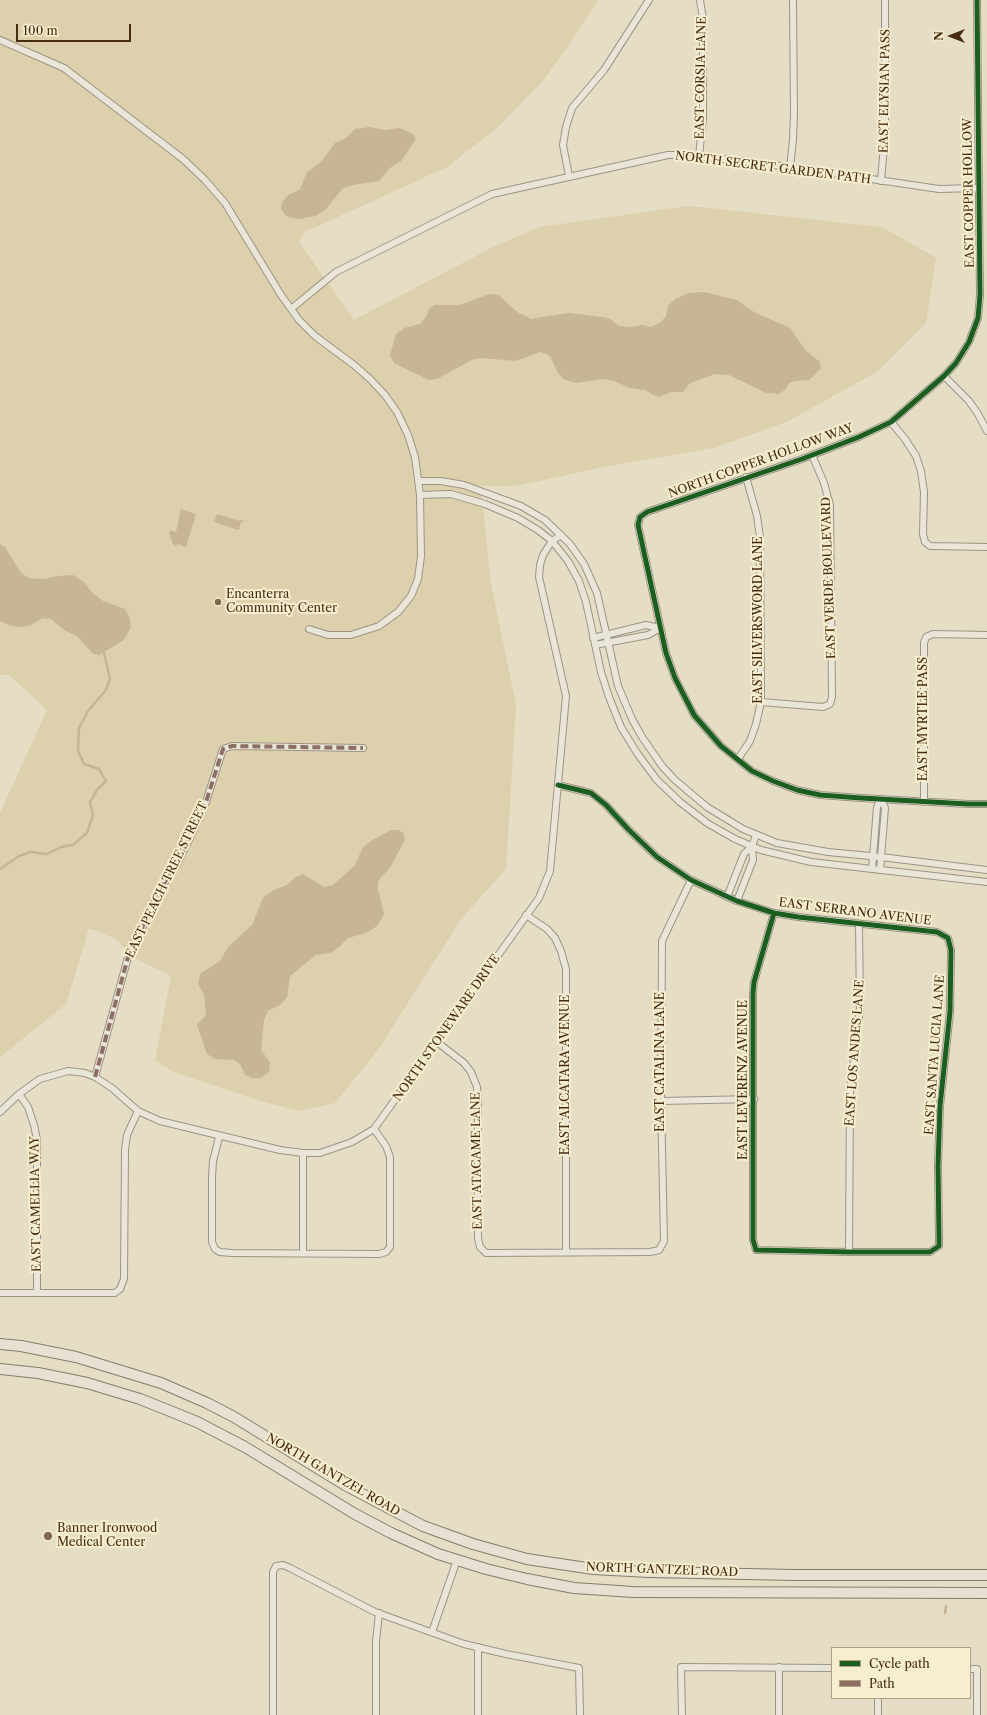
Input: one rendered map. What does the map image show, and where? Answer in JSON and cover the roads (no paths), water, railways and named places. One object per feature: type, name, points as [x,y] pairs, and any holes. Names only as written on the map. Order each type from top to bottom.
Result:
[{"type":"main road","name":"NORTH GANTZEL ROAD","points":[[0,1344],[76,1357],[135,1374],[173,1388],[234,1417],[345,1485],[423,1526],[473,1544],[527,1559],[593,1569],[649,1572],[794,1575],[987,1576]]},
{"type":"main road","name":"NORTH GANTZEL ROAD","points":[[0,1369],[38,1373],[87,1383],[140,1399],[197,1422],[245,1447],[371,1523],[416,1544],[457,1560],[527,1579],[574,1588],[660,1593],[987,1593]]},
{"type":"street","points":[[569,176],[563,145],[566,127],[572,108],[604,70],[649,0]]},
{"type":"street","name":"EAST CORSIA LANE","points":[[699,156],[703,118],[703,19],[700,0]]},
{"type":"street","points":[[790,167],[793,127],[793,0]]},
{"type":"street","name":"EAST ELYSIAN PASS","points":[[881,181],[885,133],[885,0]]},
{"type":"street","name":"EAST COPPER HOLLOW","points":[[944,376],[956,363],[969,342],[978,318],[980,295],[977,0]]},
{"type":"street","points":[[0,40],[64,68],[183,159],[205,180],[225,203],[291,309],[314,336],[354,365],[385,395],[397,412],[408,435],[415,457],[419,481],[421,556],[418,579],[411,596],[398,612],[378,626],[351,635],[328,634],[308,629]]},
{"type":"street","name":"NORTH SECRET GARDEN PATH","points":[[291,309],[336,272],[492,194],[668,155],[699,156],[790,167],[939,189],[978,188]]},
{"type":"street","points":[[944,376],[969,401],[987,431]]},
{"type":"street","name":"NORTH COPPER HOLLOW WAY","points":[[660,628],[638,524],[640,517],[647,512],[812,455],[859,437],[891,422],[944,376]]},
{"type":"street","points":[[891,422],[905,439],[916,456],[921,471],[924,492],[923,534],[925,542],[930,546],[987,547]]},
{"type":"street","name":"EAST VERDE BOULEVARD","points":[[761,702],[823,707],[830,704],[832,697],[830,505],[824,483],[812,455]]},
{"type":"street","name":"EAST SILVERSWORD LANE","points":[[738,759],[750,741],[761,702],[760,537],[757,516],[746,477]]},
{"type":"street","points":[[419,481],[440,481],[464,485],[508,501],[540,517],[570,544],[584,564],[592,579],[597,593],[618,686],[627,708],[642,737],[662,766],[675,780],[707,808],[756,835],[778,843],[801,848],[987,870]]},
{"type":"street","points":[[420,494],[451,494],[485,504],[518,518],[538,530],[552,541],[568,561],[579,581],[586,602],[601,672],[621,727],[637,754],[657,780],[680,802],[707,823],[735,839],[761,850],[811,862],[987,882]]},
{"type":"street","name":"NORTH STONEWARE DRIVE","points":[[0,1112],[19,1094],[40,1079],[58,1073],[76,1072],[95,1077],[112,1088],[138,1111],[160,1121],[280,1150],[303,1153],[320,1152],[352,1142],[374,1129],[539,898],[550,871],[566,696],[540,577],[540,565],[543,555],[552,541],[561,535]]},
{"type":"street","points":[[593,638],[646,625],[660,628]]},
{"type":"street","points":[[595,645],[648,634],[660,628]]},
{"type":"street","points":[[660,628],[666,653],[675,678],[694,715],[721,746],[752,771],[797,790],[820,795],[924,802],[987,804]]},
{"type":"street","name":"EAST MYRTLE PASS","points":[[924,802],[924,644],[926,637],[933,634],[987,635]]},
{"type":"street","name":"EAST PEACH TREE STREET","points":[[95,1077],[130,950],[152,909],[160,889],[177,864],[189,840],[206,802],[223,749],[232,746],[363,748]]},
{"type":"street","name":"EAST SERRANO AVENUE","points":[[558,785],[591,794],[606,805],[656,857],[691,880],[737,901],[774,913],[859,925],[936,932],[948,938]]},
{"type":"street","points":[[872,869],[877,808],[881,799]]},
{"type":"street","points":[[880,870],[885,808],[881,799]]},
{"type":"street","points":[[737,901],[753,860],[752,846],[756,835]]},
{"type":"street","points":[[727,897],[744,854],[752,846]]},
{"type":"street","name":"EAST CATALINA LANE","points":[[566,1252],[650,1252],[659,1250],[664,1241],[661,1101],[662,941],[691,880]]},
{"type":"street","name":"EAST LEVERENZ AVENUE","points":[[774,913],[754,982],[753,1240],[756,1250],[849,1252]]},
{"type":"street","name":"EAST ALCATARA AVENUE","points":[[526,915],[546,929],[555,938],[561,951],[566,969],[566,1252]]},
{"type":"street","name":"EAST LOS ANDES LANE","points":[[849,1252],[850,1093],[860,1008],[859,925]]},
{"type":"street","name":"EAST SANTA LUCIA LANE","points":[[849,1252],[930,1252],[939,1246],[940,1106],[950,1012],[951,950],[948,938]]},
{"type":"street","name":"EAST ATACAME LANE","points":[[437,1042],[464,1063],[471,1072],[477,1087],[478,1238],[480,1247],[486,1253],[566,1252]]},
{"type":"street","name":"EAST CAMELLIA WAY","points":[[19,1094],[28,1107],[37,1140],[37,1293]]},
{"type":"street","points":[[661,1101],[754,1100]]},
{"type":"street","points":[[0,1293],[115,1293],[120,1289],[124,1279],[124,1150],[128,1135],[138,1111]]},
{"type":"street","points":[[219,1136],[213,1161],[212,1177],[212,1242],[215,1249],[220,1252],[232,1253],[379,1254],[386,1252],[390,1247],[390,1156],[386,1146],[374,1129]]},
{"type":"street","points":[[303,1153],[303,1253]]},
{"type":"street","points":[[432,1632],[457,1560]]},
{"type":"street","points":[[273,1715],[273,1572],[276,1566],[283,1565],[379,1613],[432,1632],[478,1647],[579,1668],[580,1715]]},
{"type":"street","points":[[376,1715],[376,1641],[379,1613]]},
{"type":"street","points":[[478,1647],[478,1715]]},
{"type":"street","points":[[682,1715],[681,1667],[831,1668]]},
{"type":"street","points":[[779,1667],[779,1715]]},
{"type":"street","points":[[971,1669],[977,1670],[977,1715]]},
{"type":"street","points":[[878,1699],[878,1715]]},
{"type":"waterway","points":[[0,869],[19,856],[30,852],[47,854],[61,847],[73,845],[87,833],[93,815],[90,802],[97,790],[106,781],[99,769],[84,764],[78,751],[79,728],[88,711],[106,690],[110,679],[104,653]]},
{"type":"waterway","points":[[945,1613],[946,1606]]},
{"type":"place","name":"Encanterra Community Center","points":[[218,602]]},
{"type":"place","name":"Banner Ironwood Medical Center","points":[[48,1536]]}]
